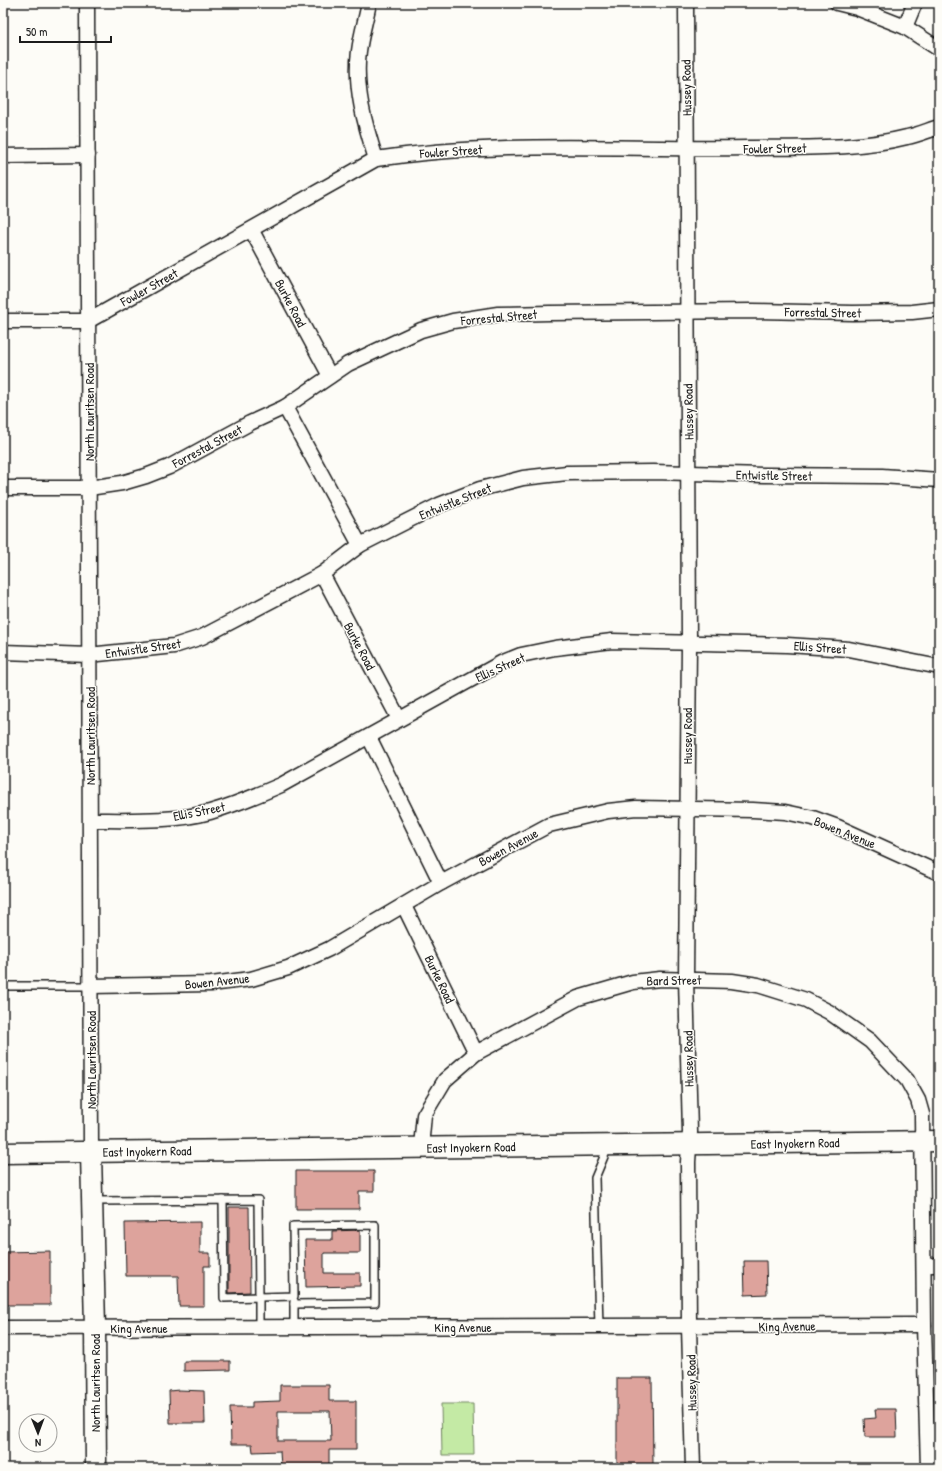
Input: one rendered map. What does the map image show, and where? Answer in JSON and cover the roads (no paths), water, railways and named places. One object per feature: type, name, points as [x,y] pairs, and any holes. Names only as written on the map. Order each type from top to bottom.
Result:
[{"type":"street","name":"North Lauritsen Road","points":[[87,3],[91,1152],[95,1328],[96,1468]]},
{"type":"street","points":[[369,3],[359,51],[358,73],[360,94],[368,135],[376,159]]},
{"type":"street","name":"Hussey Road","points":[[686,3],[686,312],[689,644],[686,979],[689,1144],[689,1327],[693,1468]]},
{"type":"street","points":[[837,3],[857,8],[904,26],[939,49]]},
{"type":"street","points":[[904,26],[915,3]]},
{"type":"street","name":"Fowler Street","points":[[3,321],[88,321],[252,231],[376,159],[417,153],[500,148],[624,147],[687,149],[836,146],[867,144],[908,137],[939,126]]},
{"type":"street","points":[[3,156],[88,155]]},
{"type":"street","name":"Burke Road","points":[[252,231],[330,376]]},
{"type":"street","name":"Forrestal Street","points":[[3,488],[89,488],[122,483],[169,467],[250,423],[285,407],[348,364],[421,330],[453,321],[506,314],[686,312],[853,313],[912,312],[939,309]]},
{"type":"street","points":[[285,407],[360,545]]},
{"type":"street","name":"Entwistle Street","points":[[3,652],[90,655],[174,646],[202,637],[322,574],[360,545],[439,505],[480,489],[523,478],[567,474],[688,472],[764,476],[882,476],[939,480]]},
{"type":"street","name":"Burke Road","points":[[322,574],[399,719]]},
{"type":"street","name":"Ellis Street","points":[[91,820],[134,820],[208,812],[244,801],[281,785],[501,663],[522,655],[555,648],[612,641],[689,644],[787,645],[849,649],[939,667]]},
{"type":"street","points":[[369,737],[441,883]]},
{"type":"street","name":"Bowen Avenue","points":[[90,986],[211,984],[251,979],[288,968],[329,949],[441,883],[549,825],[608,811],[636,808],[785,812],[813,818],[838,827],[939,873]]},
{"type":"street","name":"Burke Road","points":[[404,906],[476,1053]]},
{"type":"street","name":"Bard Street","points":[[421,1147],[424,1115],[445,1080],[476,1053],[578,998],[633,982],[660,979],[686,979],[758,984],[806,1000],[850,1025],[870,1041],[907,1080],[918,1100],[930,1141],[924,1265],[928,1468]]},
{"type":"street","name":"East Inyokern Road","points":[[3,1153],[930,1141]]},
{"type":"street","points":[[924,1265],[939,1265]]},
{"type":"street","name":"King Avenue","points":[[3,1328],[689,1327],[924,1325]]},
{"type":"lane","points":[[3,986],[90,986]]},
{"type":"lane","points":[[599,1327],[595,1178],[609,1145]]},
{"type":"lane","points":[[223,1200],[224,1298],[259,1297],[294,1300],[376,1303],[375,1225],[293,1226],[294,1300],[294,1328]]},
{"type":"lane","points":[[92,1201],[258,1200],[259,1328]]}]
